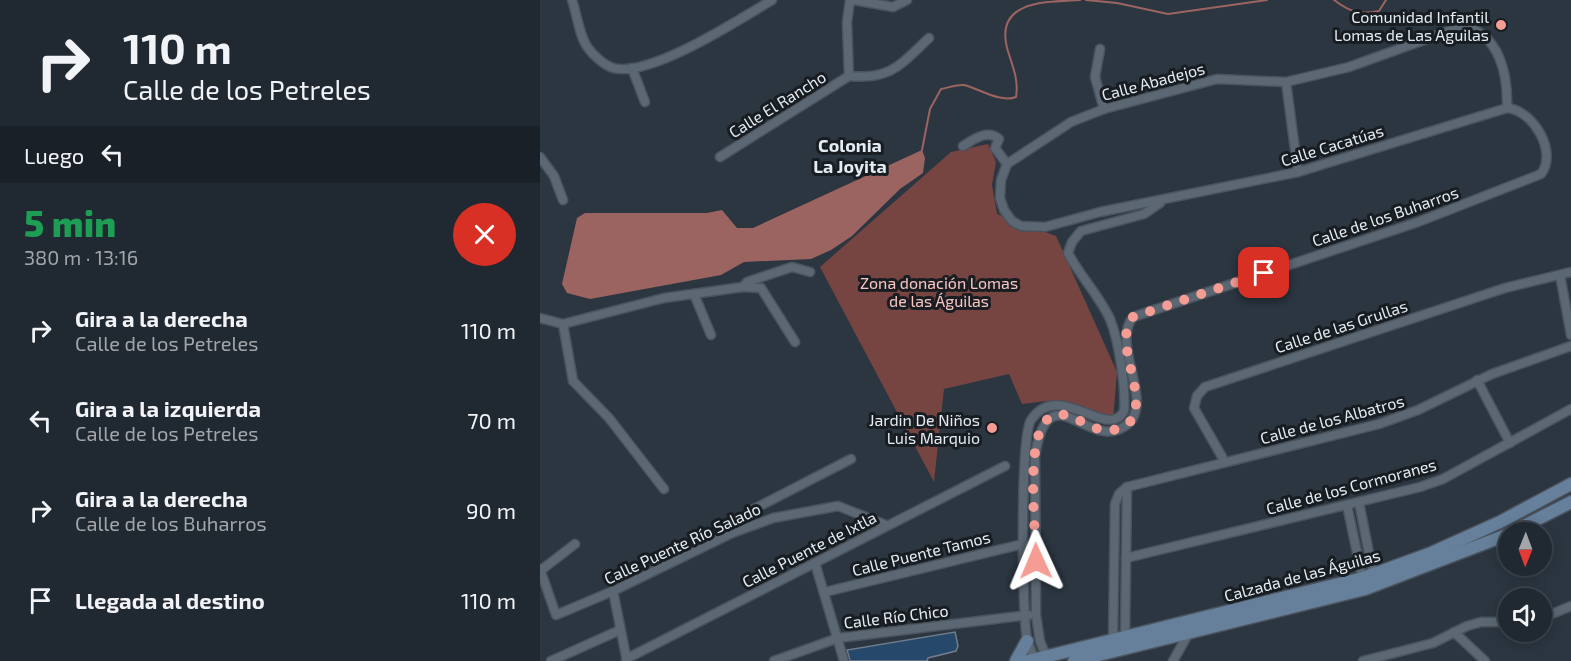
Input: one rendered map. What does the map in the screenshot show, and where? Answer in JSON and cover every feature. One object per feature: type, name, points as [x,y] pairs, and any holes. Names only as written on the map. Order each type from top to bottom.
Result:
[{"type":"main road","name":"Calzada de las Águilas","points":[[1369,582],[1500,522],[1571,484]]},
{"type":"main road","name":"Calzada de las Águilas","points":[[1532,522],[1571,502]]},
{"type":"main road","name":"Calzada de las Águilas","points":[[1074,661],[1190,628],[1369,582],[1498,537]]},
{"type":"main road","name":"Calzada de las Águilas","points":[[1038,660],[1119,639],[1190,628]]},
{"type":"main road","points":[[1016,661],[1028,640]]},
{"type":"street","points":[[572,0],[586,46],[592,54],[613,68],[632,68],[692,48],[772,0]]},
{"type":"street","points":[[907,0],[893,7],[852,0],[847,22],[849,76],[881,77],[894,71],[929,38]]},
{"type":"street","name":"Calle Abadejos","points":[[1007,164],[1071,122],[1104,109],[1217,79],[1286,81],[1349,67],[1463,26],[1475,29],[1488,40],[1503,63],[1507,87],[1507,108]]},
{"type":"street","points":[[1100,49],[1095,77],[1104,109]]},
{"type":"street","points":[[632,68],[645,102]]},
{"type":"street","name":"Calle El Rancho","points":[[720,157],[849,76]]},
{"type":"street","points":[[1286,81],[1298,172]]},
{"type":"street","name":"Calle Cacatúas","points":[[1162,201],[1298,172],[1507,108]]},
{"type":"street","name":"Calle de los Buharros","points":[[1036,615],[1035,456],[1038,434],[1044,422],[1052,416],[1062,414],[1101,432],[1113,432],[1129,423],[1137,402],[1126,329],[1133,317],[1418,222],[1541,174],[1546,168],[1546,161],[1544,145],[1536,126],[1526,114],[1507,108]]},
{"type":"street","points":[[963,146],[984,134],[995,135],[999,139],[995,148],[1007,164],[1001,180],[1000,198],[1012,221],[1021,226],[1045,227],[1100,212],[1162,201]]},
{"type":"street","points":[[540,157],[555,176],[563,200]]},
{"type":"street","points":[[1038,660],[1028,640],[1025,615],[1023,544],[1026,441],[1031,420],[1047,406],[1055,404],[1069,405],[1105,420],[1114,420],[1124,411],[1116,346],[1110,319],[1079,274],[1068,252],[1071,242],[1081,231],[1144,214],[1162,201]]},
{"type":"street","points":[[743,287],[747,282],[792,267],[810,272]]},
{"type":"street","name":"Calle de las Grullas","points":[[1225,462],[1194,408],[1197,396],[1205,387],[1504,288],[1571,272]]},
{"type":"street","points":[[1560,275],[1571,335]]},
{"type":"street","points":[[540,318],[563,324],[664,298],[743,287],[761,288],[795,342]]},
{"type":"street","points":[[694,294],[711,335]]},
{"type":"street","points":[[563,324],[573,381],[609,418],[664,489]]},
{"type":"street","name":"Calle de los Albatros","points":[[1127,487],[1379,424],[1418,410],[1477,380],[1523,361],[1571,346]]},
{"type":"street","points":[[1477,380],[1510,443]]},
{"type":"street","name":"Calle de los Cormoranes","points":[[1126,558],[1347,505],[1443,479],[1571,409]]},
{"type":"street","points":[[732,533],[733,524],[752,510],[851,459]]},
{"type":"street","name":"Calle Puente de Ixtla","points":[[627,660],[886,525],[1005,466]]},
{"type":"street","points":[[1119,639],[1126,558],[1127,487]]},
{"type":"street","points":[[1119,639],[1115,504],[1119,494],[1127,487]]},
{"type":"street","points":[[1359,502],[1369,582]]},
{"type":"street","points":[[1347,505],[1369,582]]},
{"type":"street","name":"Calle Puente Río Salado","points":[[540,571],[554,614],[561,614],[732,533],[793,513],[838,506],[886,525]]},
{"type":"street","points":[[540,571],[575,544]]},
{"type":"street","name":"Calle Puente Tamos","points":[[825,592],[1023,544]]},
{"type":"street","points":[[815,563],[844,661]]},
{"type":"street","points":[[612,591],[627,660]]},
{"type":"street","points":[[1552,614],[1571,606]]},
{"type":"street","points":[[1036,615],[1040,641],[1038,660]]},
{"type":"street","name":"Calle Río Chico","points":[[774,661],[838,638],[1036,615]]},
{"type":"street","points":[[1363,661],[1433,644],[1454,632],[1481,622],[1498,622]]},
{"type":"street","points":[[1173,661],[1190,628]]},
{"type":"street","points":[[551,661],[620,630]]},
{"type":"street","points":[[1454,632],[1485,661]]},
{"type":"green space","name":"Zona donación Lomas de las Águilas","points":[[988,144],[996,162],[992,185],[997,214],[1056,236],[1117,372],[1113,420],[1047,401],[1022,404],[1009,374],[944,389],[934,482],[820,267],[951,152]]},
{"type":"shaded area","points":[[922,150],[925,158],[923,173],[900,189],[852,236],[831,250],[811,259],[744,262],[721,275],[590,299],[567,293],[562,284],[577,218],[585,213],[707,213],[722,210],[737,228],[753,228]]},
{"type":"building","points":[[955,632],[958,646],[956,651],[928,658],[927,661],[850,661],[847,650]]},
{"type":"waterway","points":[[922,150],[930,109],[941,89],[964,85],[997,97],[1016,97],[1016,78],[1005,32],[1016,12],[1039,3],[1080,0]]},
{"type":"waterway","points":[[1086,0],[1117,3],[1168,14],[1267,0]]},
{"type":"waterway","points":[[1334,0],[1350,10],[1366,13],[1379,11],[1386,0]]},
{"type":"place","name":"Comunidad Infantil Lomas de Las Aguilas","points":[[1501,25]]},
{"type":"place","name":"Jardin De Niños Luis Marquio","points":[[992,428]]},
{"type":"district","name":"Colonia La Joyita","points":[[850,155]]},
{"type":"route","points":[[1036,561],[1035,456],[1038,434],[1044,422],[1052,416],[1062,414],[1101,432],[1113,432],[1129,423],[1137,402],[1126,329],[1133,317],[1264,273]]}]
